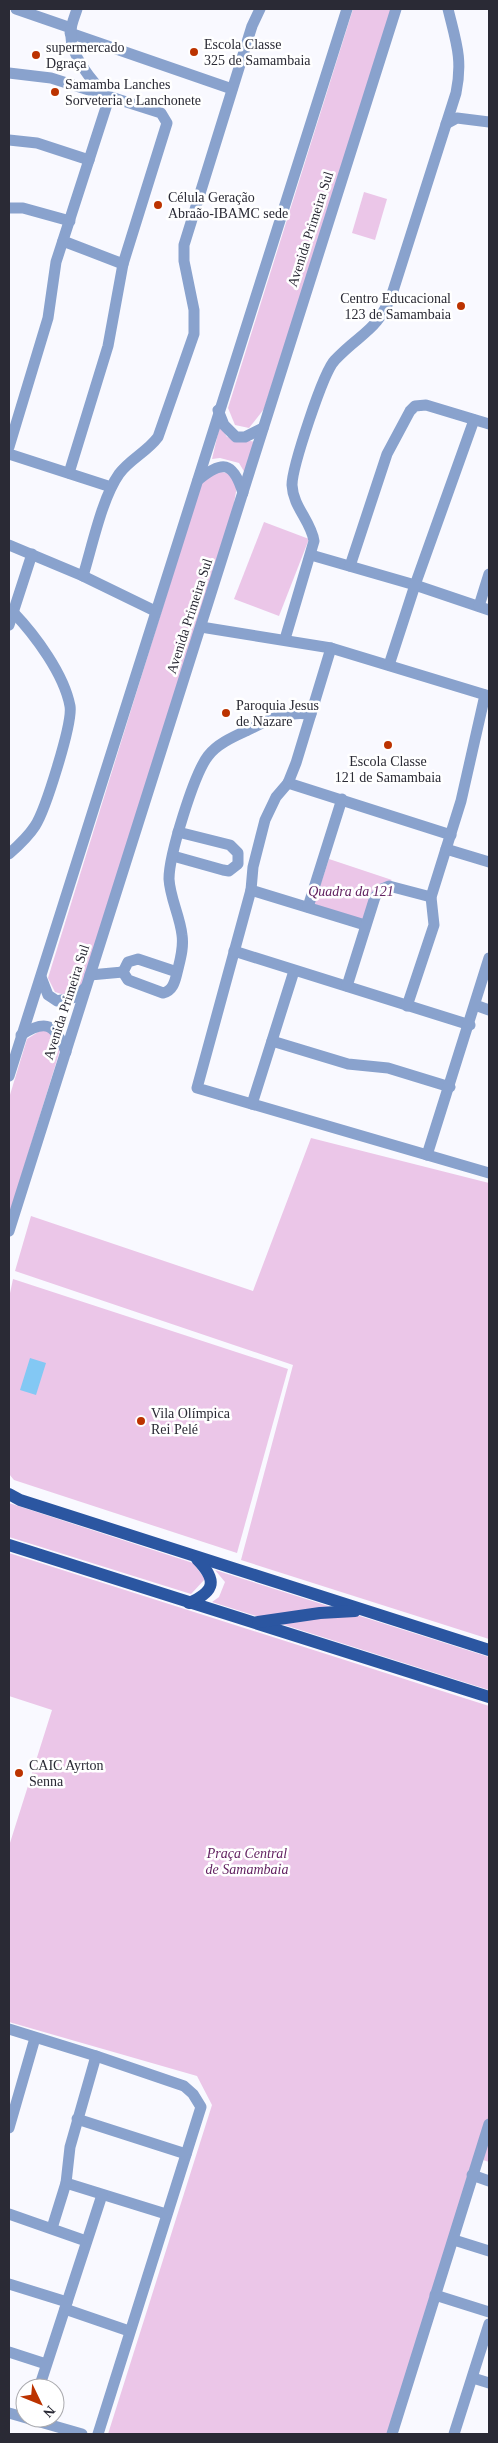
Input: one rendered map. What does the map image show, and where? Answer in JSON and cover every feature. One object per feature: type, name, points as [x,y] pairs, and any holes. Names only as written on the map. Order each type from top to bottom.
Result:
[{"type":"main road","points":[[9,1494],[20,1500],[196,1558],[489,1650]]},
{"type":"main road","points":[[9,1546],[489,1697]]},
{"type":"main road","points":[[189,1603],[203,1597],[211,1586],[211,1578],[207,1570],[196,1558]]},
{"type":"main road","points":[[251,1622],[283,1620],[320,1613],[365,1611]]},
{"type":"street","points":[[16,9],[71,31],[232,89]]},
{"type":"street","points":[[78,9],[71,31],[74,48],[89,78],[109,98]]},
{"type":"street","points":[[83,576],[111,487],[128,464],[152,446],[158,437],[194,334],[194,310],[184,261],[184,245],[252,26],[260,9]]},
{"type":"street","points":[[9,1076],[346,9]]},
{"type":"street","name":"Avenida Primeira Sul","points":[[9,1231],[396,9]]},
{"type":"street","points":[[285,639],[314,541],[313,533],[296,504],[292,484],[311,415],[328,369],[334,360],[376,324],[386,311],[456,93],[460,60],[448,9]]},
{"type":"street","points":[[9,73],[51,78],[161,113],[167,122],[123,264],[108,346],[69,473]]},
{"type":"street","points":[[9,447],[48,318],[52,281],[63,241],[109,98]]},
{"type":"street","points":[[446,124],[457,118],[488,118]]},
{"type":"street","points":[[9,140],[37,143],[89,160]]},
{"type":"street","points":[[9,208],[23,208],[70,221]]},
{"type":"street","points":[[63,241],[123,264]]},
{"type":"street","points":[[350,566],[387,454],[410,411],[415,406],[426,405],[489,424]]},
{"type":"street","points":[[218,410],[224,425],[236,437],[245,437],[263,428]]},
{"type":"street","points":[[389,665],[415,585],[474,420]]},
{"type":"street","points":[[9,454],[111,487]]},
{"type":"street","points":[[197,480],[212,468],[220,465],[227,466],[238,479],[243,493]]},
{"type":"street","points":[[9,546],[83,576],[155,611]]},
{"type":"street","points":[[9,626],[32,554]]},
{"type":"street","points":[[311,555],[415,585],[484,608],[489,574]]},
{"type":"street","points":[[9,854],[30,833],[43,811],[69,725],[71,708],[66,691],[39,642],[13,612]]},
{"type":"street","points":[[201,627],[285,639],[331,648],[487,696],[451,835],[432,897],[434,924],[407,1006]]},
{"type":"street","points":[[331,648],[288,783],[276,797],[265,820],[254,867],[251,890],[197,1088],[489,1172]]},
{"type":"street","points":[[123,972],[128,980],[163,993],[174,984],[182,954],[182,935],[170,879],[173,856],[178,832],[202,767],[208,756],[217,747],[276,716],[287,712],[311,714]]},
{"type":"street","points":[[288,783],[451,835]]},
{"type":"street","points":[[308,906],[342,799]]},
{"type":"street","points":[[173,856],[229,871],[238,864],[238,853],[230,845],[178,832]]},
{"type":"street","points":[[446,849],[489,862]]},
{"type":"street","points":[[347,986],[375,897],[385,887],[396,887],[432,897]]},
{"type":"street","points":[[251,890],[365,925]]},
{"type":"street","points":[[234,951],[470,1025]]},
{"type":"street","points":[[427,1155],[470,1025],[489,958]]},
{"type":"street","points":[[40,977],[48,995],[57,1001],[76,997],[88,981],[123,972],[128,962],[138,959],[177,972]]},
{"type":"street","points":[[252,1104],[294,971]]},
{"type":"street","points":[[475,1006],[489,1010]]},
{"type":"street","points":[[22,1036],[37,1026],[47,1026],[58,1034],[66,1052]]},
{"type":"street","points":[[272,1041],[348,1064],[388,1068],[450,1087]]},
{"type":"street","points":[[9,2029],[184,2086],[193,2094],[201,2108],[98,2434]]},
{"type":"street","points":[[9,2128],[35,2038]]},
{"type":"street","points":[[52,2228],[66,2183],[70,2147],[77,2119],[96,2056]]},
{"type":"street","points":[[77,2119],[186,2154]]},
{"type":"street","points":[[392,2434],[489,2124]]},
{"type":"street","points":[[472,2176],[489,2181]]},
{"type":"street","points":[[66,2183],[166,2214]]},
{"type":"street","points":[[42,2378],[102,2195]]},
{"type":"street","points":[[9,2214],[86,2241]]},
{"type":"street","points":[[454,2240],[489,2251]]},
{"type":"street","points":[[9,2284],[130,2331]]},
{"type":"street","points":[[435,2295],[489,2312]]},
{"type":"street","points":[[454,2434],[489,2324]]},
{"type":"street","points":[[9,2352],[46,2364]]},
{"type":"street","points":[[473,2378],[489,2383]]},
{"type":"street","points":[[61,2428],[82,2434]]},
{"type":"green space","points":[[353,9],[393,9],[264,409],[249,428],[235,425],[228,408]]},
{"type":"green space","points":[[364,192],[387,199],[375,240],[352,233]]},
{"type":"green space","points":[[220,425],[227,437],[256,442],[245,473],[239,463],[220,458],[212,459]]},
{"type":"green space","points":[[217,471],[231,474],[237,486],[232,515],[84,983],[68,996],[55,992],[48,978],[201,484]]},
{"type":"green space","points":[[264,522],[309,539],[279,616],[234,599]]},
{"type":"green space","name":"Quadra da 121","points":[[329,859],[392,880],[379,892],[368,923],[314,904]]},
{"type":"green space","points":[[43,1029],[58,1034],[61,1047],[9,1216],[9,1098],[27,1039]]},
{"type":"green space","points":[[311,1138],[489,1183],[489,1639],[241,1560],[293,1365],[15,1271],[31,1216],[253,1291]]},
{"type":"green space","name":"Vila Olímpica Rei Pelé","points":[[13,1279],[288,1369],[237,1553],[14,1480],[9,1474],[9,1298]]},
{"type":"green space","points":[[9,1503],[193,1563],[205,1579],[191,1594],[9,1537]]},
{"type":"green space","name":"Praça Central de Samambaia","points":[[9,1553],[489,1706],[489,2162],[480,2159],[394,2434],[108,2434],[212,2105],[197,2076],[9,2022],[9,1846],[52,1710],[9,1696]]},
{"type":"green space","points":[[215,1570],[489,1657],[489,1690],[212,1602],[219,1597],[225,1582]]},
{"type":"water","points":[[30,1358],[46,1363],[36,1395],[20,1390]]},
{"type":"place","name":"Escola Classe 325 de Samambaia","points":[[194,52]]},
{"type":"place","name":"supermercado Dgraça","points":[[36,55]]},
{"type":"place","name":"Samamba Lanches Sorveteria e Lanchonete","points":[[55,92]]},
{"type":"place","name":"Célula Geração Abraão-IBAMC sede","points":[[158,205]]},
{"type":"place","name":"Centro Educacional 123 de Samambaia","points":[[461,306]]},
{"type":"place","name":"Paroquia Jesus de Nazare","points":[[226,713]]},
{"type":"place","name":"Escola Classe 121 de Samambaia","points":[[388,745]]},
{"type":"place","name":"Vila Olímpica Rei Pelé","points":[[141,1421]]},
{"type":"place","name":"CAIC Ayrton Senna","points":[[19,1773]]}]
